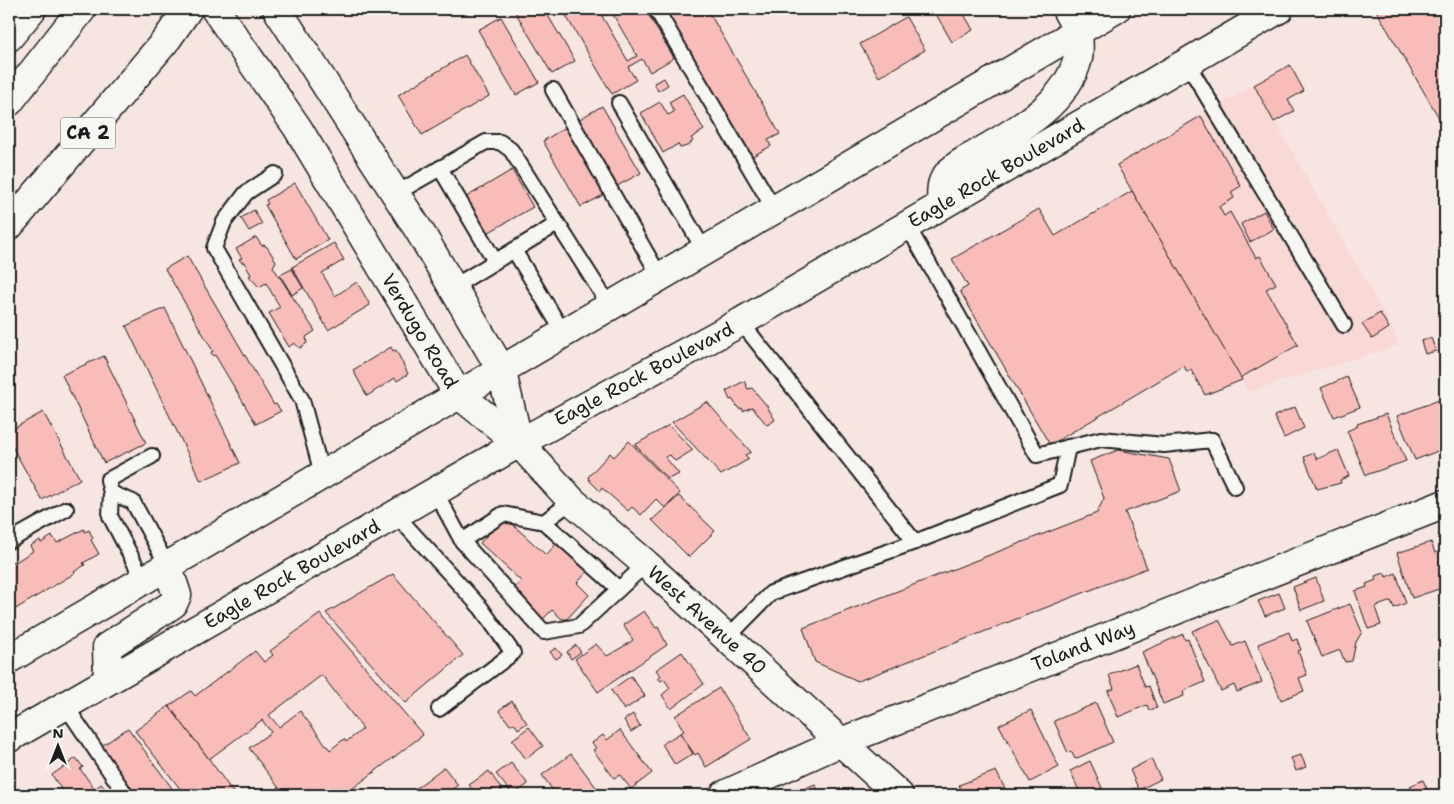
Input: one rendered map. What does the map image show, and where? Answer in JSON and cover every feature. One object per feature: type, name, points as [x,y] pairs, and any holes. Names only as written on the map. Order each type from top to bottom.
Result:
[{"type":"main road","points":[[9,37],[32,9]]},
{"type":"main road","points":[[9,102],[82,9]]},
{"type":"main road","name":"CA 2","points":[[9,226],[166,39],[188,9]]},
{"type":"main road","name":"Verdugo Road","points":[[215,9],[297,127],[458,394],[519,443]]},
{"type":"main road","points":[[277,9],[396,194],[501,369],[519,443]]},
{"type":"main road","points":[[9,660],[143,579],[774,208],[1072,20],[1116,9]]},
{"type":"main road","name":"Eagle Rock Boulevard","points":[[9,738],[64,704],[519,443],[741,322],[1279,9]]},
{"type":"main road","points":[[941,205],[942,182],[949,174],[960,164],[1024,126],[1041,112],[1068,83],[1079,56],[1072,20]]},
{"type":"main road","name":"West Avenue 40","points":[[519,443],[572,501],[646,564],[899,795]]},
{"type":"main road","name":"Toland Way","points":[[724,795],[840,742],[1445,504]]},
{"type":"main road","points":[[108,680],[107,647],[173,604],[177,595],[167,565]]},
{"type":"lane","points":[[656,9],[774,208]]},
{"type":"lane","points":[[1187,62],[1344,325]]},
{"type":"lane","points":[[553,90],[659,275]]},
{"type":"lane","points":[[620,103],[704,250]]},
{"type":"lane","points":[[396,194],[486,142],[500,142],[511,150],[609,305]]},
{"type":"lane","points":[[440,168],[495,261]]},
{"type":"lane","points":[[275,174],[246,193],[224,222],[214,248],[302,400],[322,474]]},
{"type":"lane","points":[[453,287],[557,224]]},
{"type":"lane","points":[[907,225],[1037,454],[1101,439],[1164,445],[1212,440],[1235,487]]},
{"type":"lane","points":[[514,250],[563,332]]},
{"type":"lane","points":[[741,322],[915,542]]},
{"type":"lane","points":[[727,638],[771,593],[915,542],[1060,485],[1068,447]]},
{"type":"lane","points":[[143,579],[110,516],[111,493],[108,480],[152,456]]},
{"type":"lane","points":[[436,492],[462,541],[544,632],[579,626],[646,564]]},
{"type":"lane","points":[[111,493],[133,502],[167,565]]},
{"type":"lane","points":[[544,522],[572,501]]},
{"type":"lane","points":[[9,541],[66,509]]},
{"type":"lane","points":[[462,541],[503,514],[544,522],[619,589]]},
{"type":"lane","points":[[396,515],[481,608],[513,653],[439,709]]},
{"type":"lane","points":[[64,704],[126,795]]},
{"type":"shaded area","points":[[1254,85],[1393,329],[1399,345],[1248,392],[1117,165]]},
{"type":"building","points":[[544,9],[575,61],[552,74],[514,10]]},
{"type":"building","points":[[562,9],[645,9],[674,58],[650,72],[642,59],[628,67],[636,80],[612,94]],"holes":[[[611,11],[637,56],[628,61],[602,16]]]},
{"type":"building","points":[[663,9],[707,9],[780,134],[768,140],[771,146],[749,158]]},
{"type":"building","points":[[933,9],[961,9],[973,30],[952,42]]},
{"type":"building","points":[[1382,9],[1437,9],[1445,22],[1445,128],[1377,12]]},
{"type":"building","points":[[501,17],[539,82],[516,95],[478,30]]},
{"type":"building","points":[[906,17],[925,50],[879,77],[860,44]]},
{"type":"building","points":[[465,55],[489,96],[422,135],[398,95]]},
{"type":"building","points":[[1290,65],[1304,91],[1288,100],[1294,111],[1274,122],[1254,85]]},
{"type":"building","points":[[664,78],[668,85],[658,91],[654,83]]},
{"type":"building","points":[[683,94],[704,130],[691,138],[693,141],[687,146],[680,148],[678,144],[663,153],[641,113],[660,102],[668,115],[674,112],[669,102]]},
{"type":"building","points":[[602,106],[641,173],[617,186],[578,120]]},
{"type":"building","points":[[1201,116],[1241,186],[1231,192],[1234,198],[1219,207],[1224,216],[1230,212],[1256,258],[1260,256],[1276,284],[1266,289],[1298,345],[1240,378],[1117,165]]},
{"type":"building","points":[[566,127],[605,194],[581,207],[543,141]]},
{"type":"building","points":[[512,170],[533,207],[484,235],[463,199]]},
{"type":"building","points":[[295,183],[328,240],[296,259],[265,205],[268,204],[266,200]]},
{"type":"building","points":[[1132,191],[1242,380],[1205,395],[1191,370],[1187,372],[1184,366],[1050,445],[960,291],[968,286],[952,259],[1039,209],[1055,236]]},
{"type":"building","points":[[254,210],[262,224],[249,231],[241,218]]},
{"type":"building","points":[[1264,211],[1274,229],[1250,242],[1241,224]]},
{"type":"building","points":[[256,237],[262,246],[267,247],[276,261],[273,267],[315,331],[306,337],[307,343],[300,348],[294,343],[289,347],[269,313],[280,307],[266,283],[259,287],[249,276],[251,275],[244,262],[242,263],[239,259],[242,258],[236,249]]},
{"type":"building","points":[[334,243],[344,260],[322,273],[335,296],[357,282],[370,305],[328,330],[292,267]]},
{"type":"building","points":[[187,256],[274,405],[276,404],[281,411],[256,424],[215,355],[213,356],[211,352],[213,351],[165,269]]},
{"type":"building","points":[[292,269],[303,288],[292,295],[280,275]]},
{"type":"building","points":[[165,308],[240,463],[201,481],[126,326]]},
{"type":"building","points":[[1380,313],[1389,328],[1372,339],[1362,324]]},
{"type":"building","points":[[1431,338],[1436,351],[1425,354],[1421,341]]},
{"type":"building","points":[[391,347],[393,351],[396,350],[408,374],[397,381],[395,378],[367,396],[353,370]]},
{"type":"building","points":[[104,356],[146,443],[104,463],[62,375]]},
{"type":"building","points":[[1347,377],[1360,407],[1334,417],[1321,388]]},
{"type":"building","points":[[744,381],[748,389],[752,388],[767,406],[775,420],[767,425],[752,407],[743,411],[742,408],[739,409],[732,399],[730,400],[726,391]]},
{"type":"building","points":[[1439,400],[1445,415],[1445,448],[1415,460],[1397,416]]},
{"type":"building","points":[[707,402],[751,452],[745,455],[749,459],[721,475],[672,422]]},
{"type":"building","points":[[1295,407],[1304,428],[1284,438],[1274,416]]},
{"type":"building","points":[[43,412],[80,479],[42,500],[9,441],[9,431]]},
{"type":"building","points":[[1386,414],[1406,461],[1366,475],[1347,431],[1358,426],[1357,424]]},
{"type":"building","points":[[669,425],[693,450],[675,461],[670,455],[665,457],[679,474],[668,479],[635,445]]},
{"type":"building","points":[[629,441],[680,493],[665,508],[656,499],[641,515],[632,507],[628,511],[602,488],[600,491],[590,481],[588,477],[610,453],[614,457]]},
{"type":"building","points":[[1118,450],[1169,459],[1181,491],[1125,512],[1147,568],[858,681],[815,662],[803,628],[1097,513],[1104,498],[1090,461]]},
{"type":"building","points":[[1338,450],[1349,476],[1340,480],[1341,483],[1317,489],[1304,457],[1314,453],[1317,459]]},
{"type":"building","points":[[679,496],[715,531],[689,557],[652,520]]},
{"type":"building","points":[[499,522],[511,523],[546,555],[560,540],[591,568],[577,583],[589,595],[567,619],[562,619],[552,610],[542,620],[512,591],[521,581],[480,543]]},
{"type":"building","points":[[84,529],[85,532],[89,530],[93,538],[91,540],[99,554],[83,563],[85,565],[75,573],[9,613],[9,562],[17,561],[33,551],[30,546],[40,540],[41,543],[52,536],[57,543]]},
{"type":"building","points":[[1431,542],[1435,553],[1440,551],[1445,566],[1445,587],[1412,598],[1397,553]]},
{"type":"building","points":[[1385,573],[1386,577],[1396,573],[1406,603],[1394,608],[1391,601],[1375,607],[1381,625],[1368,629],[1355,591],[1367,587],[1366,584],[1376,580],[1375,576]]},
{"type":"building","points":[[393,574],[463,655],[406,703],[326,613]]},
{"type":"building","points":[[1316,578],[1324,601],[1301,610],[1293,587]]},
{"type":"building","points":[[1279,593],[1285,608],[1265,616],[1258,601]]},
{"type":"building","points":[[1350,604],[1362,632],[1356,642],[1352,661],[1345,662],[1340,650],[1322,657],[1307,621]]},
{"type":"building","points":[[644,611],[656,628],[658,627],[667,645],[598,692],[575,659],[596,644],[607,656],[626,645],[633,640],[623,625]]},
{"type":"building","points":[[320,614],[423,735],[344,795],[268,795],[279,788],[249,748],[271,732],[262,720],[209,759],[169,706],[191,691],[195,696],[255,651],[264,662],[273,655],[270,651]],"holes":[[[322,675],[363,729],[346,742],[344,739],[330,750],[300,711],[279,727],[269,715]]]},
{"type":"building","points":[[1219,620],[1233,646],[1245,641],[1262,682],[1237,692],[1234,685],[1221,691],[1192,631]]},
{"type":"building","points":[[1289,632],[1292,641],[1297,639],[1301,650],[1298,651],[1307,675],[1299,678],[1304,691],[1281,700],[1258,644]]},
{"type":"building","points":[[1183,634],[1185,640],[1188,639],[1205,682],[1183,691],[1184,696],[1163,704],[1142,652]]},
{"type":"building","points":[[576,645],[581,652],[571,659],[567,652]]},
{"type":"building","points":[[556,648],[562,655],[556,659],[550,652]]},
{"type":"building","points":[[682,652],[704,684],[671,709],[662,695],[670,688],[664,679],[661,681],[658,678],[661,676],[656,670]]},
{"type":"building","points":[[1136,664],[1145,687],[1149,686],[1157,708],[1149,710],[1147,705],[1118,717],[1108,691],[1114,689],[1109,675]]},
{"type":"building","points":[[631,676],[645,696],[624,710],[611,690]]},
{"type":"building","points":[[719,688],[751,739],[706,767],[698,753],[695,755],[680,733],[684,731],[675,716]]},
{"type":"building","points":[[512,701],[527,723],[518,729],[514,723],[510,725],[499,710]]},
{"type":"building","points":[[1096,703],[1113,742],[1075,759],[1071,751],[1068,753],[1054,721]]},
{"type":"building","points":[[169,706],[235,795],[185,795],[135,731]]},
{"type":"building","points":[[1031,710],[1059,767],[1030,782],[999,725]]},
{"type":"building","points":[[633,714],[640,726],[631,732],[624,720]]},
{"type":"building","points":[[529,727],[543,746],[526,759],[512,740]]},
{"type":"building","points":[[128,728],[177,795],[135,795],[99,748]]},
{"type":"building","points":[[620,730],[652,773],[631,789],[620,775],[614,778],[593,750],[596,748],[592,743],[603,735],[607,740]]},
{"type":"building","points":[[680,733],[693,754],[675,765],[662,744]]},
{"type":"building","points":[[571,754],[602,795],[556,795],[542,775]]},
{"type":"building","points":[[1301,755],[1306,767],[1296,771],[1291,758]]},
{"type":"building","points":[[76,758],[83,767],[80,769],[95,789],[101,784],[110,795],[65,795],[52,775]]},
{"type":"building","points":[[1151,759],[1161,779],[1139,790],[1130,770]]},
{"type":"building","points":[[1090,761],[1102,788],[1081,795],[1070,771]]},
{"type":"building","points":[[511,763],[528,784],[513,795],[496,774]]},
{"type":"building","points":[[444,767],[458,785],[445,795],[418,795],[415,789]]},
{"type":"building","points":[[489,771],[502,790],[496,795],[477,795],[469,785]]},
{"type":"building","points":[[996,771],[1005,789],[1003,790],[1005,795],[963,795],[959,785]]},
{"type":"building","points":[[1423,780],[1430,795],[1403,795],[1412,792],[1410,786]]},
{"type":"building","points":[[815,784],[820,795],[793,795],[794,793]]},
{"type":"building","points":[[1135,788],[1138,795],[1125,795],[1124,792]]}]
